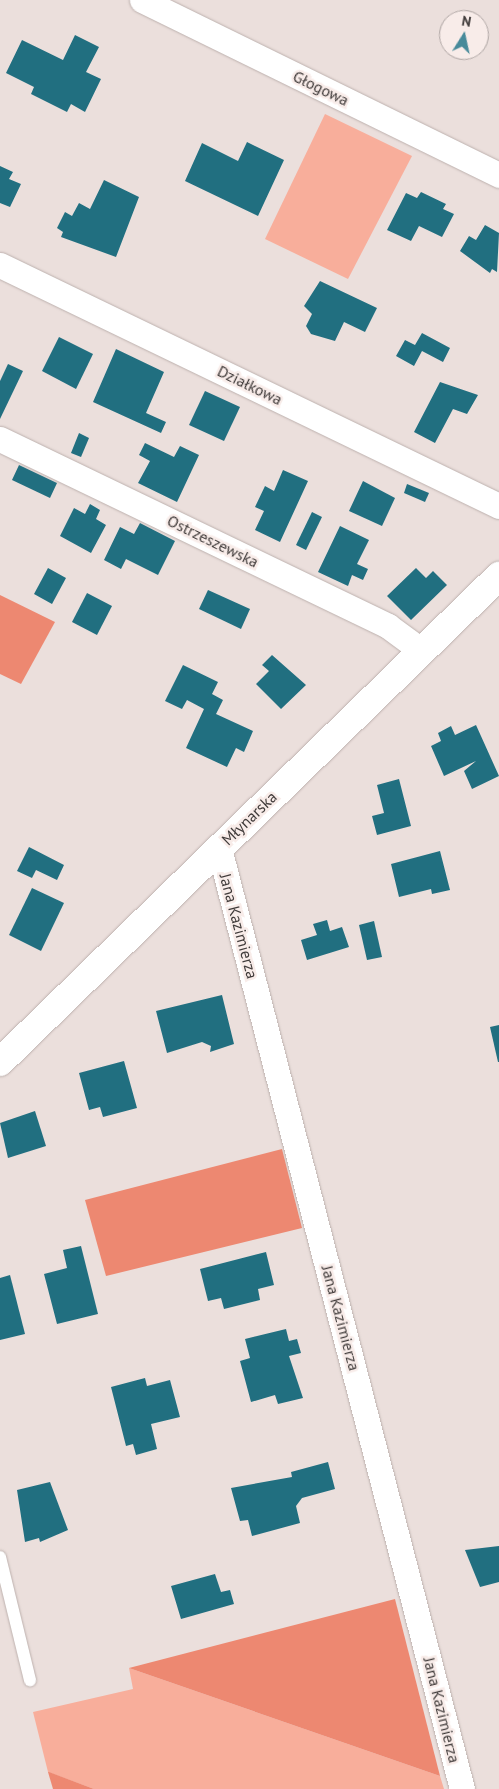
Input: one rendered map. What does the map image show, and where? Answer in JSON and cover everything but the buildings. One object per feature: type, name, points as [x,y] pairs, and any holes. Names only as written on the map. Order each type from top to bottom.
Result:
[{"type":"street","name":"Głogowa","points":[[142,0],[499,175]]},
{"type":"street","name":"Działkowa","points":[[0,265],[499,506]]},
{"type":"street","name":"Ostrzeszewska","points":[[0,439],[388,626],[422,651]]},
{"type":"street","name":"Młynarska","points":[[0,1062],[422,651],[497,582]]},
{"type":"street","name":"Jana Kazimierza","points":[[219,848],[462,1789]]},
{"type":"lane","points":[[0,1557],[30,1680]]},
{"type":"shaded area","points":[[325,114],[412,156],[348,279],[265,239]]},
{"type":"shaded area","points":[[0,595],[55,622],[21,684],[0,674]]},
{"type":"shaded area","points":[[282,1149],[302,1228],[106,1276],[85,1200]]},
{"type":"shaded area","points":[[395,1599],[440,1776],[129,1668]]},
{"type":"shaded area","points":[[129,1668],[440,1776],[444,1789],[94,1789],[48,1772],[33,1712],[133,1689]]},
{"type":"shaded area","points":[[49,1772],[94,1789],[53,1789]]}]
